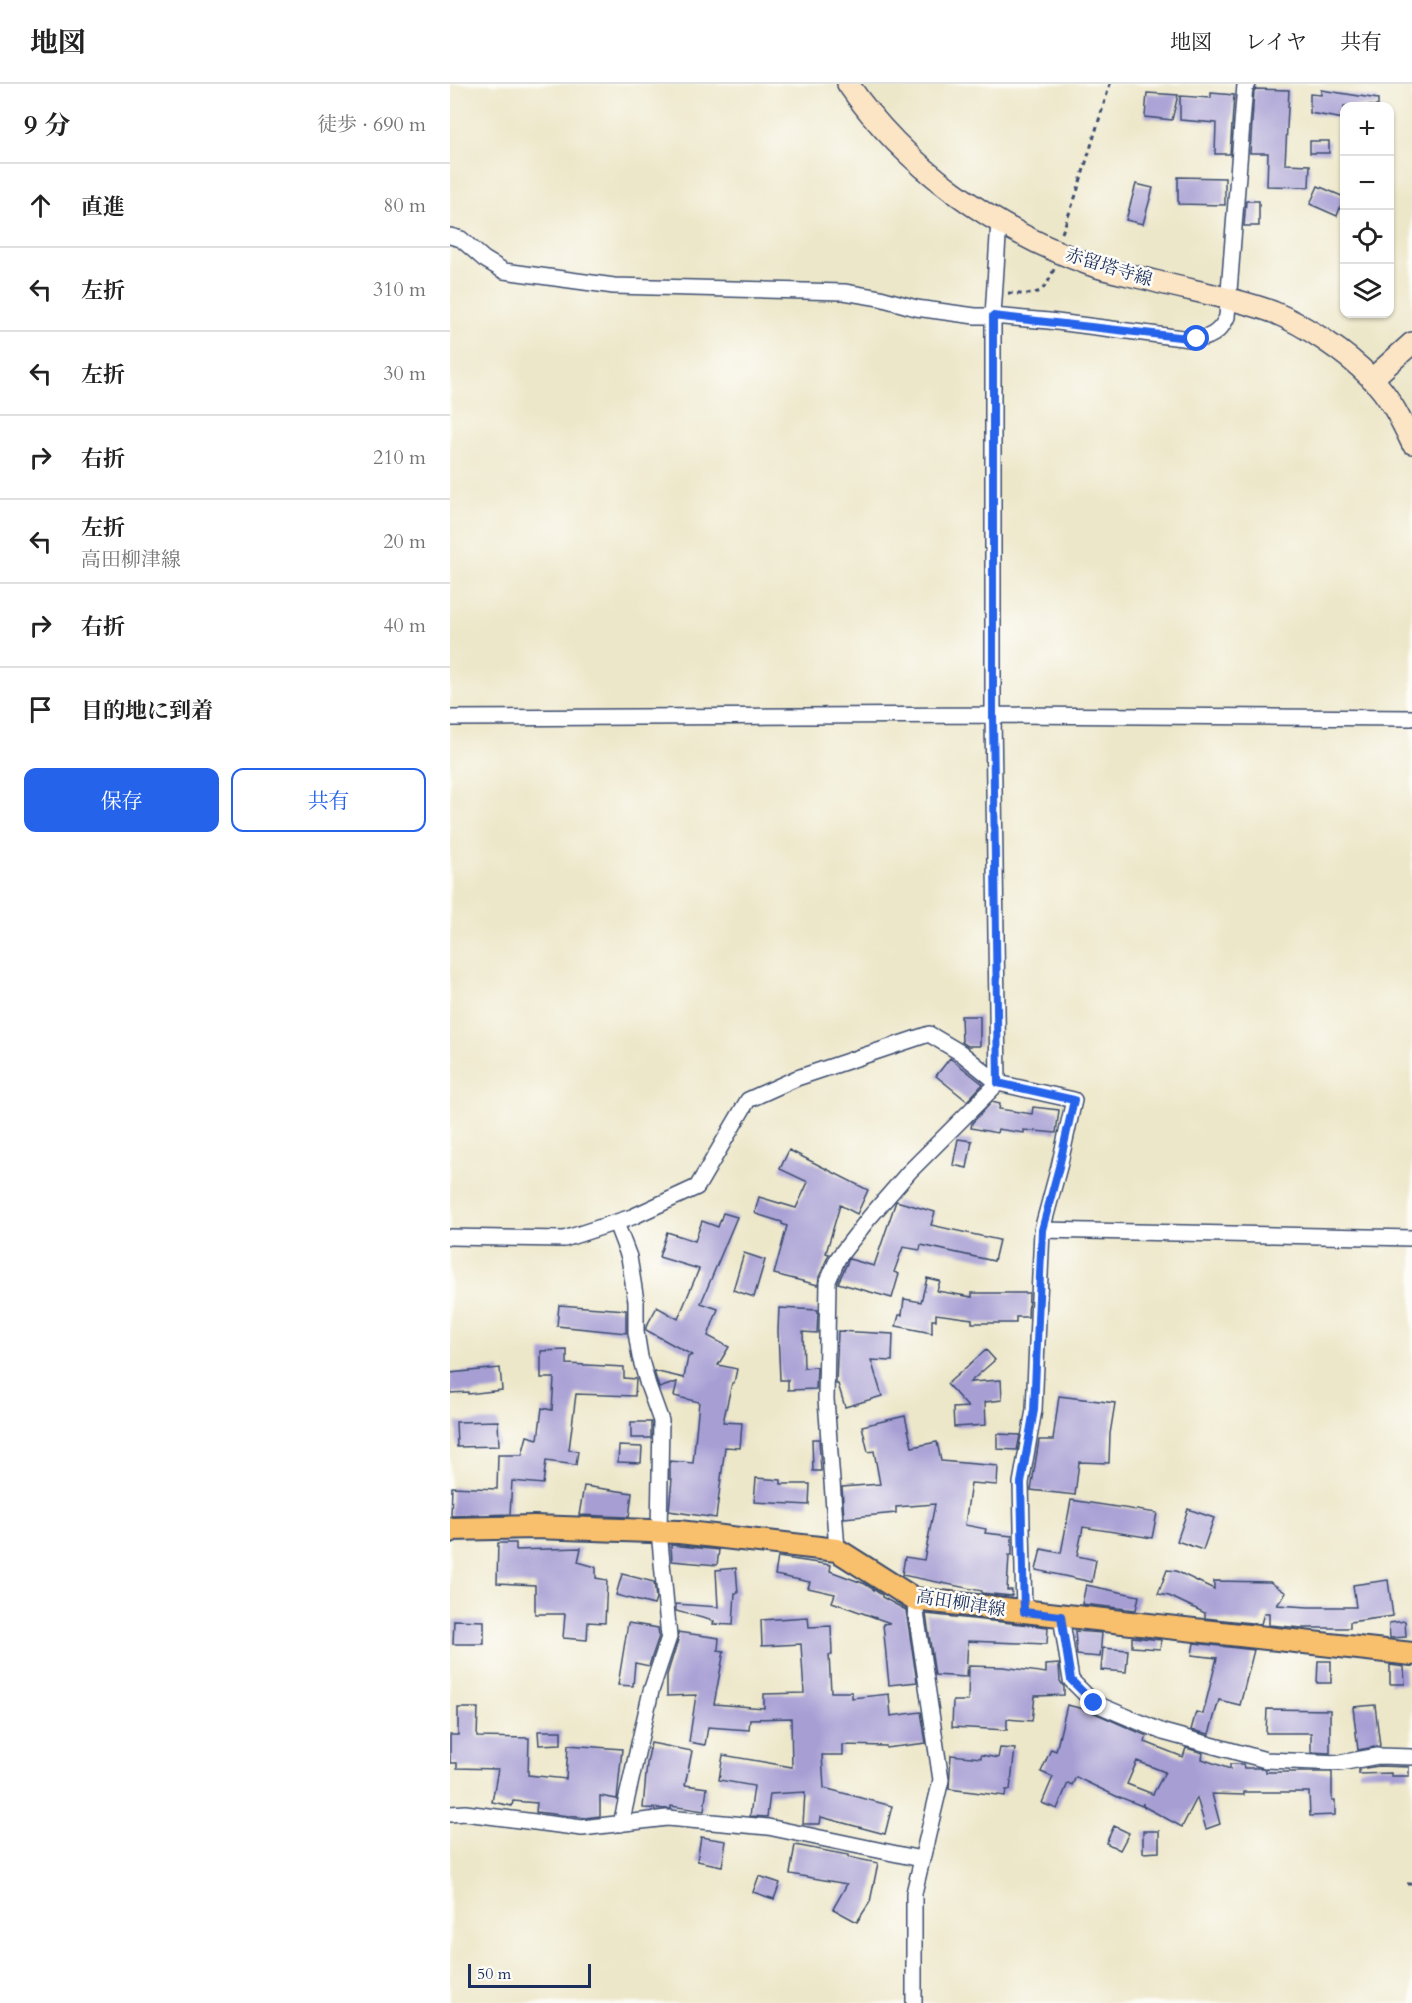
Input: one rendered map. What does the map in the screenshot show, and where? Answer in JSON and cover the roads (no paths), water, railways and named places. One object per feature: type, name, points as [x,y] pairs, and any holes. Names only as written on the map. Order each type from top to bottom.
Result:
[{"type":"main road","name":"赤留塔寺線","points":[[848,84],[863,106],[895,142],[941,183],[1031,240],[1090,265],[1273,312],[1312,333],[1344,355],[1372,379],[1390,402],[1412,443]]},
{"type":"main road","points":[[1372,379],[1412,343]]},
{"type":"main road","name":"高田柳津線","points":[[450,1531],[452,1529],[534,1527],[659,1531],[837,1550],[915,1599],[1412,1654]]},
{"type":"street","points":[[450,236],[461,239],[484,259],[504,271],[614,286],[844,292],[880,298],[916,308],[975,316],[993,316],[1197,339],[1216,333],[1223,327],[1227,317],[1245,85],[1248,84]]},
{"type":"street","points":[[837,1550],[826,1399],[828,1281],[838,1258],[869,1218],[909,1172],[998,1083],[993,716],[993,316],[999,221]]},
{"type":"street","points":[[450,718],[993,716],[1412,718]]},
{"type":"street","points":[[450,1237],[564,1239],[632,1217],[697,1187],[748,1100],[797,1078],[929,1034],[962,1053],[998,1083],[1074,1100],[1042,1230],[1034,1410],[1021,1483],[1024,1612]]},
{"type":"street","points":[[615,1222],[628,1257],[636,1301],[636,1332],[640,1357],[661,1422],[659,1531],[669,1637],[651,1691],[621,1824]]},
{"type":"street","points":[[1042,1230],[1412,1238]]},
{"type":"street","points":[[914,2003],[914,1893],[941,1780],[915,1599]]},
{"type":"street","points":[[1061,1616],[1071,1680],[1094,1703],[1163,1732],[1266,1760],[1340,1763],[1378,1756],[1412,1757]]},
{"type":"street","points":[[450,1814],[582,1828],[668,1818],[768,1827],[921,1859]]}]
